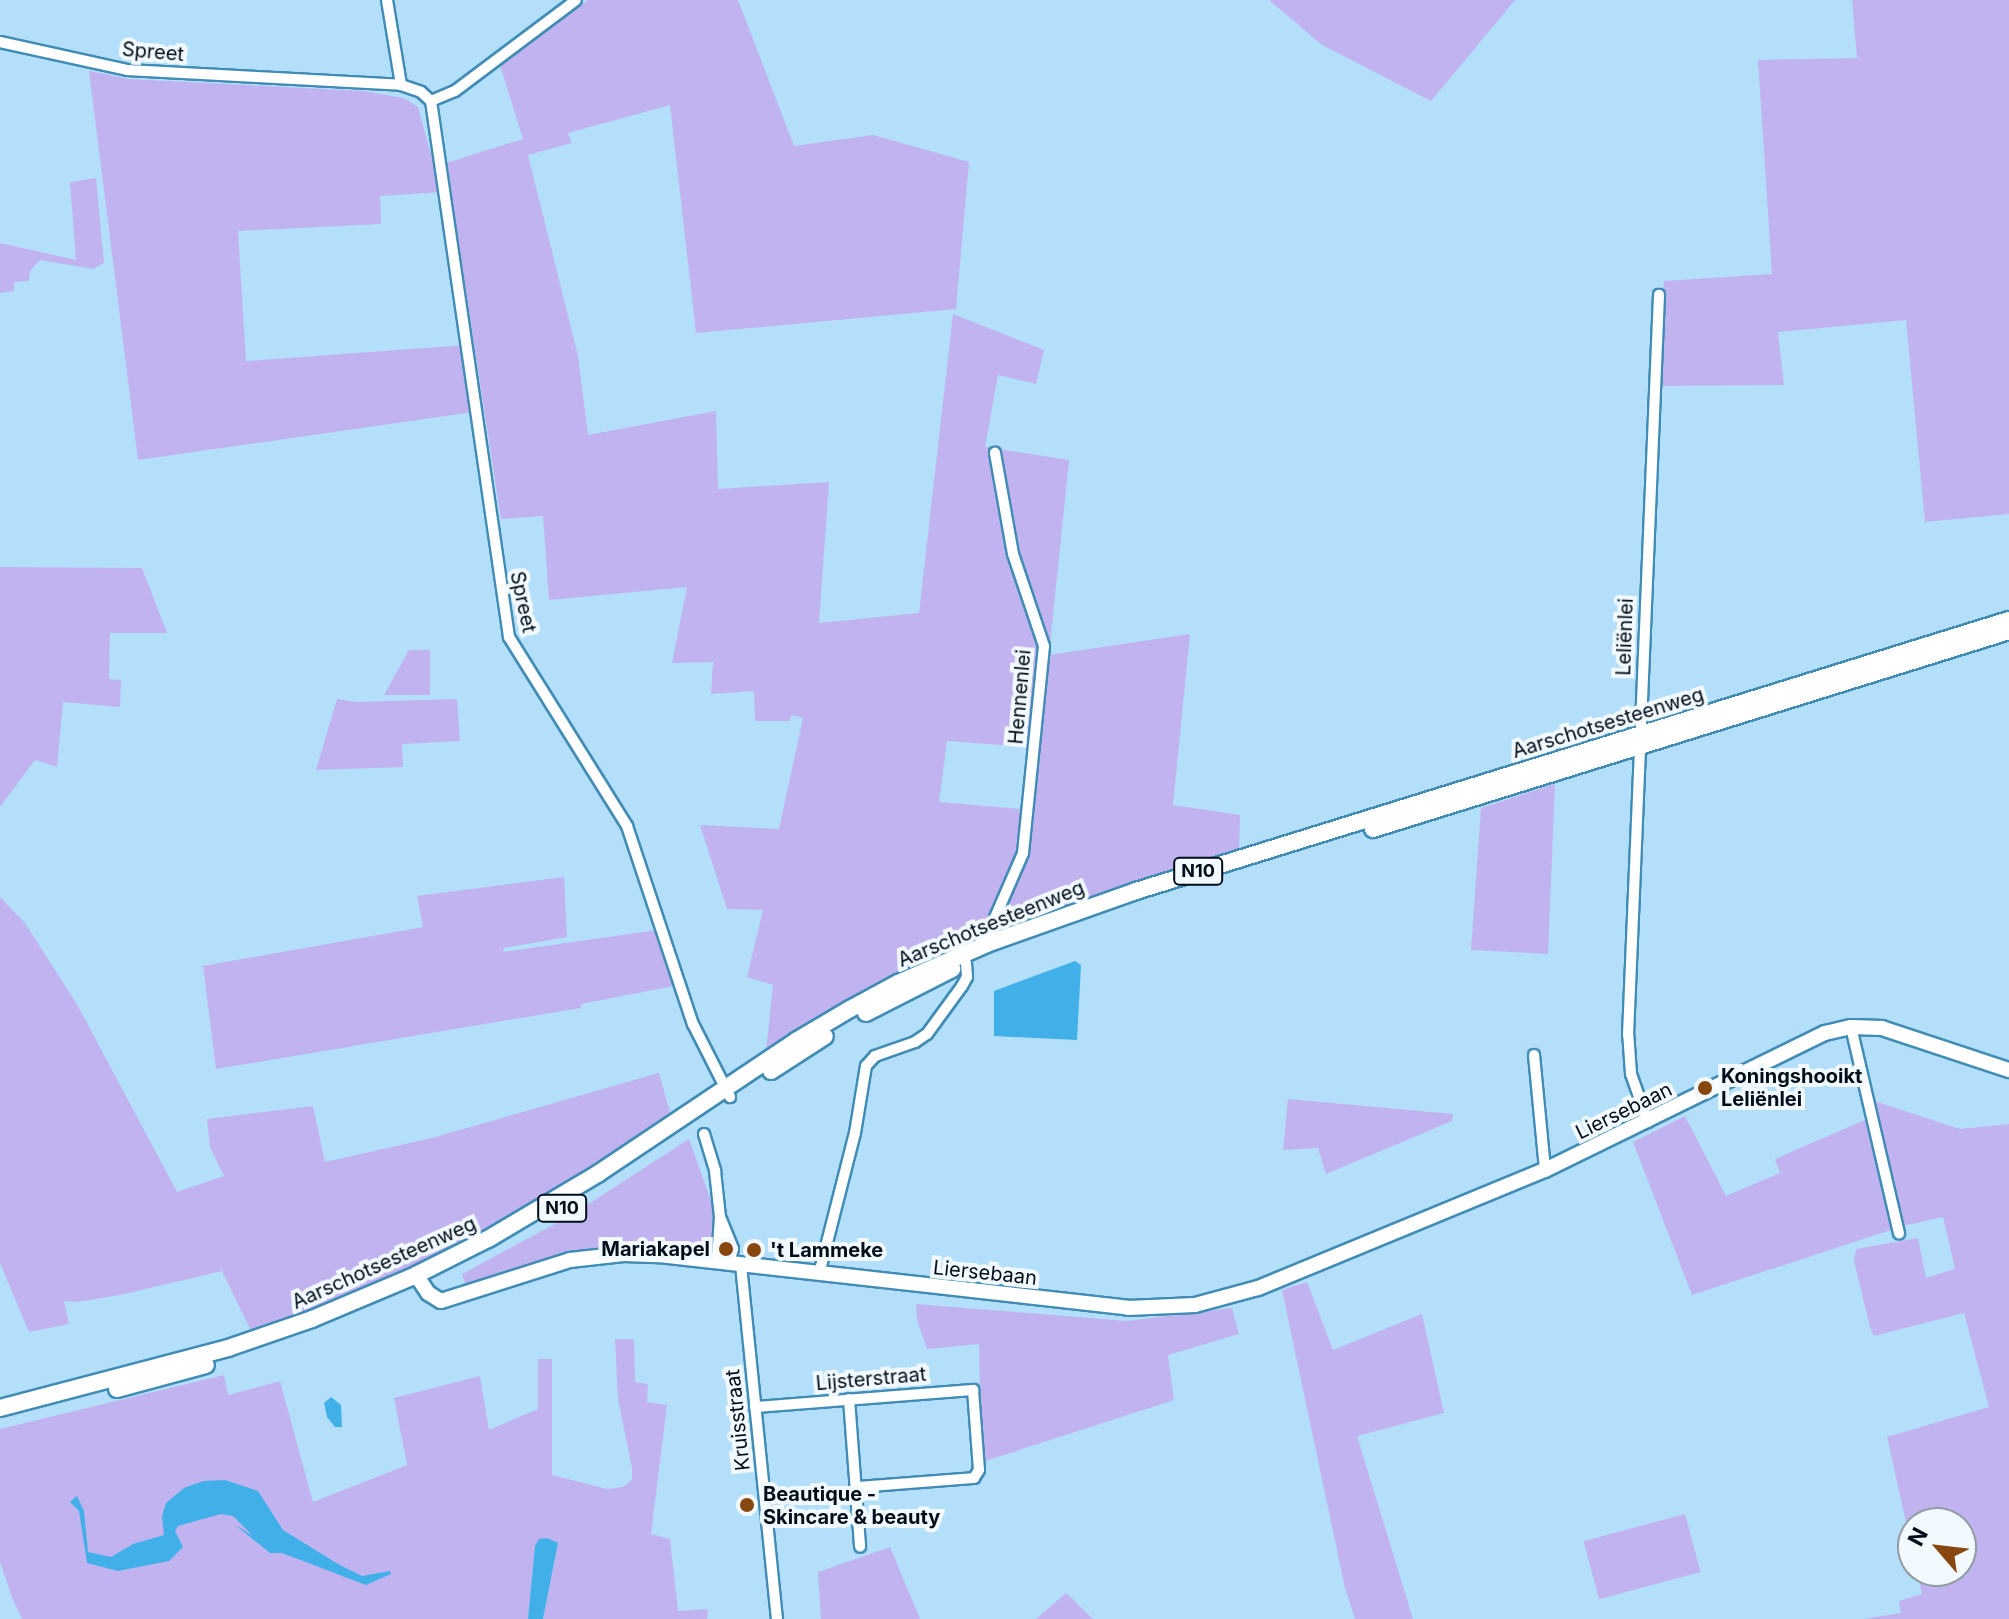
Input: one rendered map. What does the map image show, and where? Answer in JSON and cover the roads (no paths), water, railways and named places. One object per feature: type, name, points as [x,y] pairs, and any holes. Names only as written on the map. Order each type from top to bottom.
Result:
[{"type":"main road","name":"Aarschotsesteenweg","points":[[0,1416],[183,1372],[419,1280],[834,1030],[966,963],[1072,922],[2009,620]]},
{"type":"main road","name":"Aarschotsesteenweg","points":[[727,1093],[796,1041],[898,983],[992,942],[1136,891],[2009,631]]},
{"type":"main road","name":"Aarschotsesteenweg","points":[[0,1408],[228,1348],[348,1309]]},
{"type":"street","points":[[387,0],[401,85]]},
{"type":"street","points":[[431,101],[455,91],[576,0]]},
{"type":"street","name":"Spreet","points":[[0,42],[127,70],[401,85],[421,92],[431,101],[509,637],[627,826],[693,1024],[727,1093]]},
{"type":"street","name":"Leliënlei","points":[[1648,1122],[1633,1081],[1628,1054],[1638,741],[1659,295]]},
{"type":"street","name":"Hennenlei","points":[[992,942],[990,929],[1023,853],[1044,646],[1013,554],[995,453]]},
{"type":"street","points":[[819,1274],[855,1133],[864,1070],[875,1056],[915,1042],[927,1034],[967,977],[966,963]]},
{"type":"street","points":[[1851,1027],[1899,1234]]},
{"type":"street","name":"Liersebaan","points":[[419,1280],[441,1301],[592,1256],[659,1255],[1128,1308],[1195,1305],[1258,1288],[1545,1170],[1825,1033],[1851,1027],[1904,1033],[2009,1070]]},
{"type":"street","points":[[1534,1055],[1545,1170]]},
{"type":"street","points":[[704,1134],[715,1171],[720,1217],[733,1249],[729,1263]]},
{"type":"street","name":"Kruisstraat","points":[[729,1263],[755,1407],[777,1619]]},
{"type":"street","name":"Lijsterstraat","points":[[755,1407],[973,1390],[979,1470],[974,1478],[856,1487]]},
{"type":"street","points":[[849,1399],[860,1547]]},
{"type":"water","points":[[1075,961],[1081,965],[1077,1040],[994,1036],[994,991]]},
{"type":"water","points":[[331,1397],[341,1405],[342,1427],[335,1427],[327,1417],[324,1403]]},
{"type":"water","points":[[225,1480],[258,1491],[283,1530],[338,1564],[362,1576],[390,1571],[391,1574],[366,1585],[282,1553],[270,1553],[234,1524],[253,1536],[233,1516],[221,1514],[178,1526],[175,1531],[183,1547],[169,1561],[118,1571],[87,1563],[79,1511],[70,1502],[77,1496],[84,1511],[88,1552],[111,1557],[133,1544],[164,1535],[162,1516],[166,1503],[184,1488],[203,1481]]},
{"type":"water","points":[[547,1538],[558,1543],[543,1619],[528,1619],[535,1546],[539,1539]]},
{"type":"place","name":"Koningshooikt Leliënlei","points":[[1705,1088]]},
{"type":"place","name":"Mariakapel","points":[[726,1249]]},
{"type":"place","name":"'t Lammeke","points":[[754,1250]]},
{"type":"place","name":"Beautique - Skincare & beauty","points":[[747,1505]]}]
